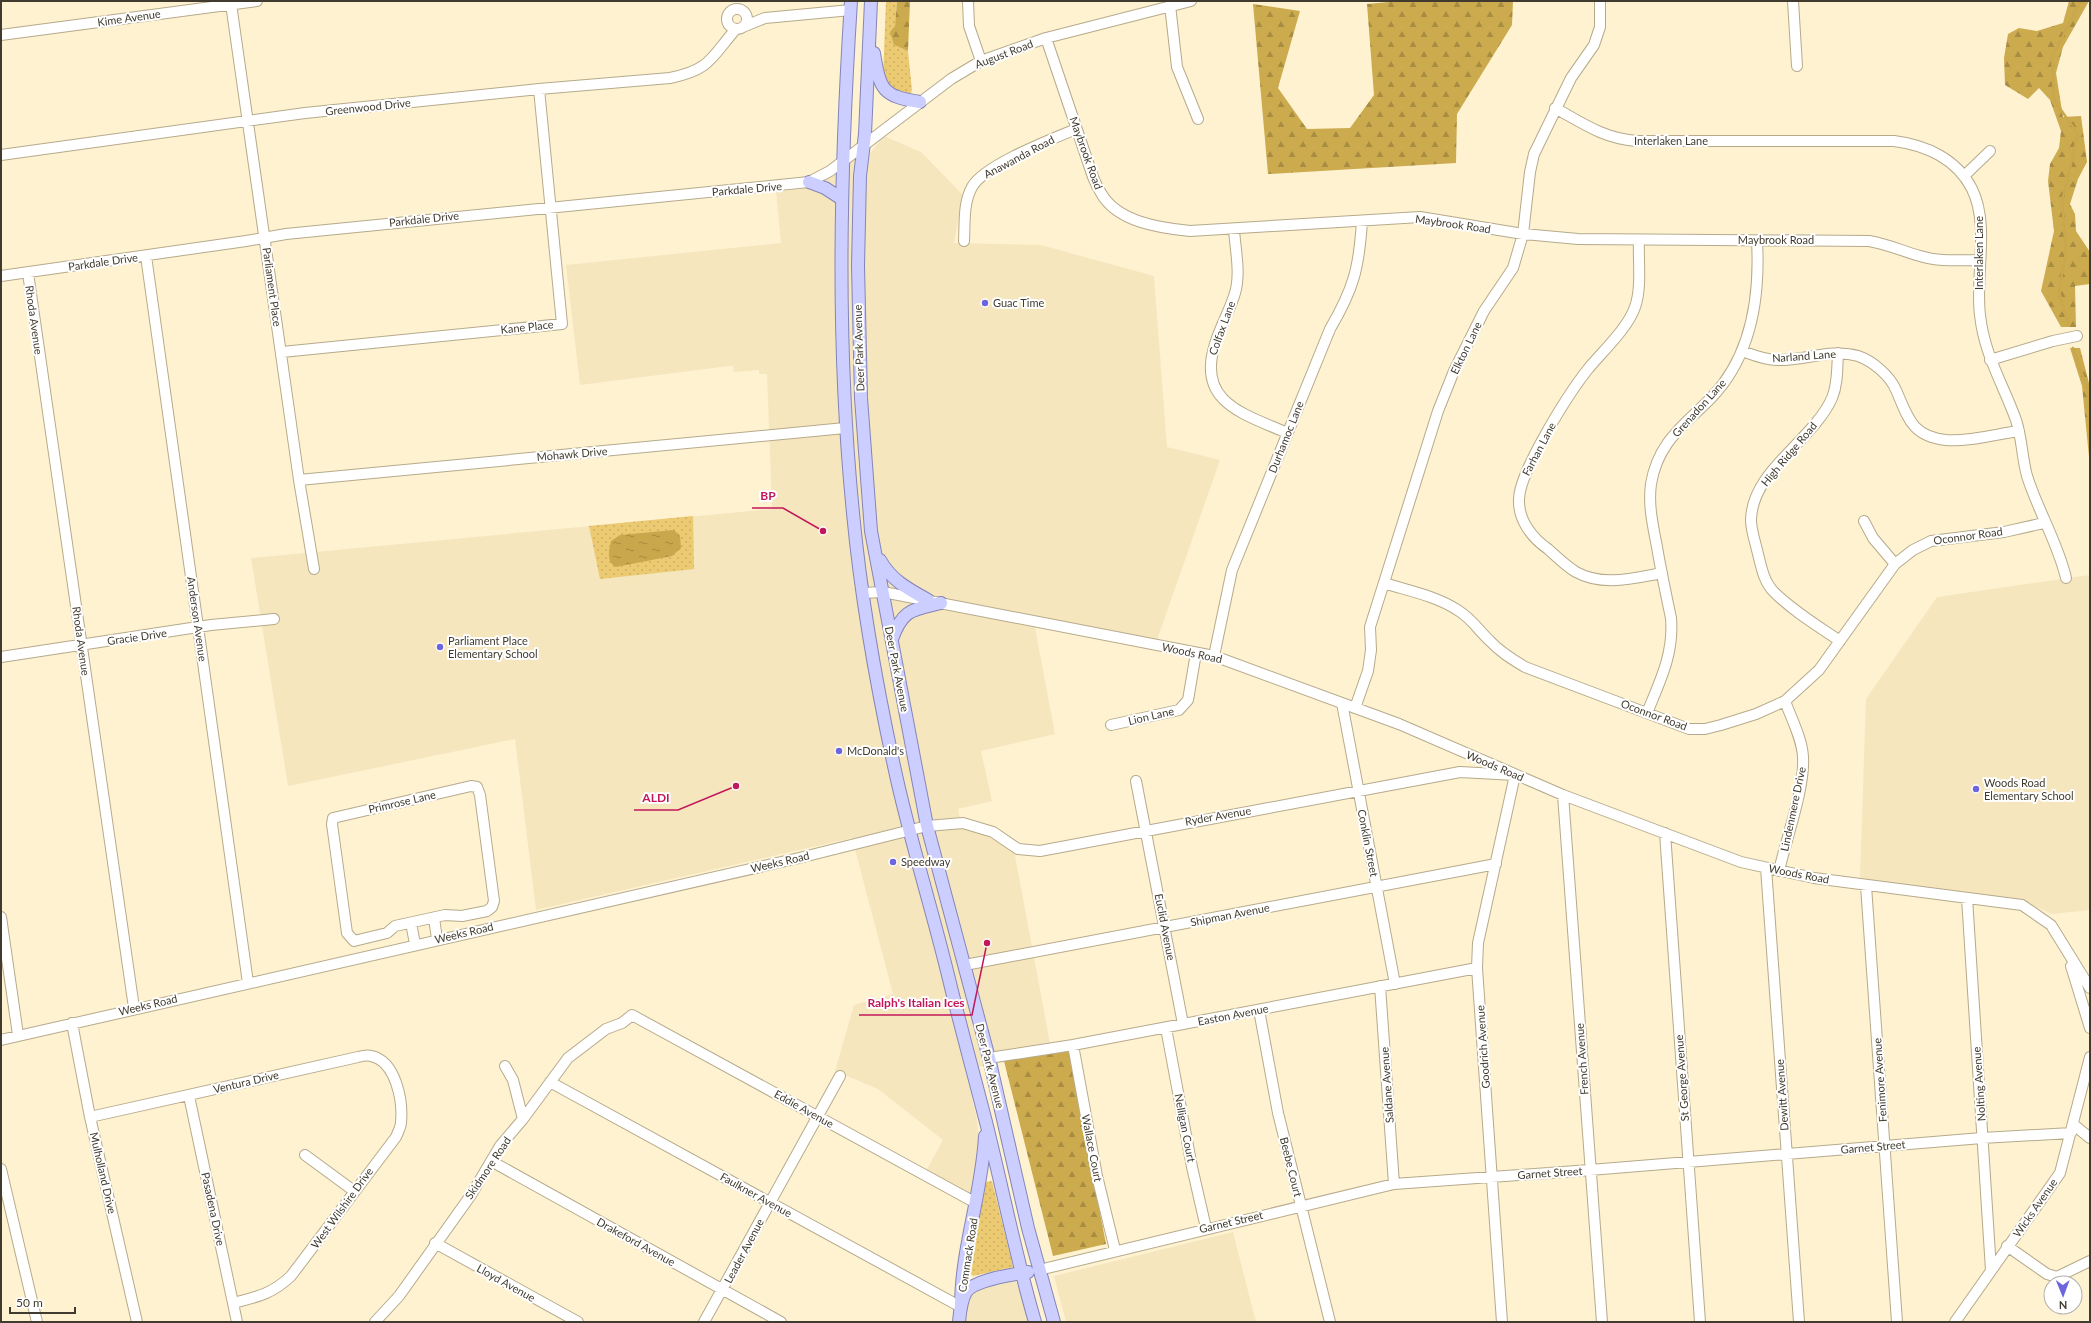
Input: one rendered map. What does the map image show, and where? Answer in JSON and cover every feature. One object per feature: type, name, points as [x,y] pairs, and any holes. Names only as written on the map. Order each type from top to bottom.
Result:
[{"type":"main road","name":"Deer Park Avenue","points":[[871,1],[858,239],[861,398],[868,496],[875,552],[927,826],[989,1058],[1039,1270],[1054,1322]]},
{"type":"main road","name":"Deer Park Avenue","points":[[851,5],[842,199],[840,287],[846,428],[853,515],[867,625],[893,758],[909,830],[986,1123],[1021,1273],[1035,1322]]},
{"type":"main road","points":[[870,32],[878,75],[882,86],[895,97],[920,102]]},
{"type":"main road","points":[[809,182],[825,188],[842,199]]},
{"type":"main road","points":[[875,552],[885,570],[896,582],[928,600]]},
{"type":"main road","points":[[892,638],[900,619],[909,612],[941,603]]},
{"type":"main road","name":"Commack Road","points":[[959,1322],[961,1307],[961,1284],[984,1163],[986,1123]]},
{"type":"main road","name":"Commack Road","points":[[961,1307],[966,1292],[976,1284],[1039,1270]]},
{"type":"street","name":"Kime Avenue","points":[[1,35],[257,1]]},
{"type":"street","points":[[726,1],[728,18],[736,30],[766,18],[851,5]]},
{"type":"street","points":[[968,1],[969,26],[981,61]]},
{"type":"street","name":"August Road","points":[[844,161],[951,79],[981,61],[1046,38],[1153,5],[1170,6],[1191,1]]},
{"type":"street","name":"Elkton Lane","points":[[1354,708],[1368,671],[1371,650],[1370,627],[1438,411],[1454,371],[1484,311],[1513,268],[1523,234],[1530,172],[1534,154],[1555,108],[1572,78],[1594,45],[1600,27],[1600,1]]},
{"type":"street","points":[[1793,1],[1798,66]]},
{"type":"street","name":"Parliament Place","points":[[231,4],[282,352],[299,480],[314,569]]},
{"type":"street","points":[[1170,6],[1177,67],[1198,119]]},
{"type":"street","points":[[728,18],[739,7]]},
{"type":"street","points":[[739,7],[766,18]]},
{"type":"street","points":[[739,7],[748,19],[745,26]]},
{"type":"street","name":"Greenwood Drive","points":[[723,44],[728,18]]},
{"type":"street","name":"Greenwood Drive","points":[[1,155],[247,121],[539,89],[670,78],[685,75],[701,69],[714,57],[723,44],[736,30]]},
{"type":"street","name":"Maybrook Road","points":[[1046,38],[1076,129],[1101,195],[1114,208],[1130,218],[1172,229],[1190,231],[1420,217],[1523,234],[1578,239],[1869,241],[1885,243],[1919,256],[1936,260],[1979,260]]},
{"type":"street","name":"Kane Place","points":[[282,352],[562,324],[539,89]]},
{"type":"street","name":"Interlaken Lane","points":[[1555,108],[1599,133],[1616,139],[1636,141],[1894,141],[1914,143],[1932,150],[1950,162],[1964,176],[1972,190],[1979,209],[1981,226],[1979,260],[1980,315],[1990,360],[2019,431],[2027,475],[2044,522],[2061,558],[2066,578]]},
{"type":"street","name":"Anawanda Road","points":[[964,241],[966,203],[972,186],[984,173],[1040,144],[1076,129]]},
{"type":"street","points":[[1964,176],[1990,151]]},
{"type":"street","name":"Parkdale Drive","points":[[1,276],[354,226],[809,182],[821,177],[844,161]]},
{"type":"street","name":"Durhamoc Lane","points":[[1214,656],[1232,570],[1330,329],[1345,303],[1355,278],[1360,252],[1362,221]]},
{"type":"street","name":"Colfax Lane","points":[[1234,228],[1237,278],[1235,292],[1211,358],[1213,380],[1215,387],[1225,402],[1237,411],[1287,433]]},
{"type":"street","name":"Farhan Lane","points":[[1639,240],[1638,287],[1635,307],[1627,321],[1587,370],[1559,412],[1522,481],[1519,500],[1522,520],[1535,540],[1577,572],[1596,580],[1616,581],[1662,573]]},
{"type":"street","name":"Grenadon Lane","points":[[1647,713],[1668,658],[1672,636],[1650,508],[1651,483],[1662,450],[1680,426],[1713,396],[1729,375],[1742,350],[1756,301],[1758,265],[1757,241]]},
{"type":"street","name":"Anderson Avenue","points":[[146,256],[248,983]]},
{"type":"street","name":"Rhoda Avenue","points":[[28,273],[134,1008]]},
{"type":"street","points":[[1990,360],[2053,341],[2077,336]]},
{"type":"street","name":"Narland Lane","points":[[1742,350],[1759,358],[1777,360],[1838,353],[1859,356],[1874,364],[1888,377],[1896,389],[1902,408],[1920,432],[1946,440],[2019,431]]},
{"type":"street","name":"High Ridge Road","points":[[1838,353],[1837,382],[1832,398],[1822,414],[1756,494],[1751,522],[1762,572],[1767,583],[1774,592],[1840,641]]},
{"type":"street","name":"Mohawk Drive","points":[[299,480],[846,428]]},
{"type":"street","points":[[1864,521],[1873,538],[1895,564]]},
{"type":"street","name":"Oconnor Road","points":[[1384,583],[1435,598],[1459,611],[1475,624],[1489,641],[1505,656],[1525,667],[1689,729],[1705,729],[1756,714],[1785,701],[1819,670],[1895,564],[1912,550],[1931,541],[2004,532],[2044,522]]},
{"type":"street","name":"Woods Road","points":[[863,593],[883,592],[928,600],[1214,656],[1399,724],[1563,796],[1741,862],[1814,878],[1866,886],[2022,905],[2051,925],[2068,955],[2090,988]]},
{"type":"street","name":"Gracie Drive","points":[[1,657],[199,628],[274,620]]},
{"type":"street","name":"Lion Lane","points":[[1111,725],[1179,710],[1188,700],[1196,653]]},
{"type":"street","name":"Lindenmere Drive","points":[[1779,871],[1798,794],[1803,756],[1800,740],[1785,701]]},
{"type":"street","name":"Conklin Street","points":[[1342,703],[1395,984]]},
{"type":"street","name":"Ryder Avenue","points":[[927,826],[963,823],[993,832],[1018,849],[1040,851],[1460,772],[1515,775]]},
{"type":"street","name":"Goodrich Avenue","points":[[1502,1322],[1477,968],[1478,943],[1515,775]]},
{"type":"street","name":"Euclid Avenue","points":[[1136,781],[1183,1024]]},
{"type":"street","name":"Primrose Lane","points":[[471,786],[477,787],[494,901],[492,907],[486,911],[434,918],[411,923],[395,926],[387,933],[366,939],[354,941],[349,938],[346,933],[332,824],[333,818],[471,786]]},
{"type":"street","name":"French Avenue","points":[[1563,796],[1602,1322]]},
{"type":"street","name":"Weeks Road","points":[[1,1040],[134,1008],[799,858],[927,826]]},
{"type":"street","name":"St George Avenue","points":[[1665,833],[1700,1322]]},
{"type":"street","name":"Shipman Avenue","points":[[965,965],[1496,864]]},
{"type":"street","name":"Dewitt Avenue","points":[[1766,868],[1799,1322]]},
{"type":"street","name":"Fenimore Avenue","points":[[1866,886],[1898,1322]]},
{"type":"street","name":"Nolting Avenue","points":[[1967,898],[1991,1270]]},
{"type":"street","points":[[1,917],[18,1035]]},
{"type":"street","points":[[434,918],[437,939]]},
{"type":"street","points":[[411,923],[415,944]]},
{"type":"street","points":[[2068,955],[2090,1028]]},
{"type":"street","name":"Easton Avenue","points":[[989,1058],[1073,1045],[1166,1028],[1477,968]]},
{"type":"street","name":"Saldane Avenue","points":[[1380,986],[1394,1184]]},
{"type":"street","name":"Beebe Court","points":[[1259,1010],[1278,1113],[1330,1322]]},
{"type":"street","name":"Skidmore Road","points":[[376,1322],[399,1296],[470,1195],[500,1146],[523,1119],[568,1058],[606,1029],[622,1023],[632,1014]]},
{"type":"street","name":"Eddie Avenue","points":[[632,1014],[976,1203]]},
{"type":"street","name":"Mulholland Drive","points":[[72,1023],[90,1117],[137,1322]]},
{"type":"street","name":"Nelligan Court","points":[[1166,1028],[1192,1167],[1206,1228]]},
{"type":"street","name":"Wallace Court","points":[[1073,1045],[1097,1176],[1115,1250]]},
{"type":"street","name":"Ventura Drive","points":[[90,1117],[358,1057],[370,1056],[380,1060],[394,1077]]},
{"type":"street","name":"Wicks Avenue","points":[[1956,1322],[2007,1246],[2060,1173],[2090,1057]]},
{"type":"street","points":[[506,1066],[513,1080],[523,1119]]},
{"type":"street","name":"Leader Avenue","points":[[704,1322],[840,1076]]},
{"type":"street","name":"West Wilshire Drive","points":[[233,1303],[261,1296],[278,1288],[303,1262],[354,1191],[396,1137],[401,1124],[401,1111],[394,1077]]},
{"type":"street","name":"Faulkner Avenue","points":[[550,1082],[961,1307]]},
{"type":"street","name":"Pasadena Drive","points":[[189,1096],[237,1322]]},
{"type":"street","points":[[2072,1129],[2090,1138]]},
{"type":"street","name":"Garnet Street","points":[[1039,1270],[1300,1205],[1394,1184],[1590,1170],[1982,1138],[2072,1129]]},
{"type":"street","points":[[305,1154],[354,1191]]},
{"type":"street","name":"Drakeford Avenue","points":[[491,1161],[781,1322]]},
{"type":"street","points":[[1,1169],[37,1322]]},
{"type":"street","name":"Lloyd Avenue","points":[[435,1243],[578,1322]]},
{"type":"street","points":[[2007,1246],[2048,1274],[2057,1277],[2090,1261]]},
{"type":"shaded area","points":[[886,1],[897,1],[894,45],[908,51],[912,90],[911,93],[892,91],[883,77]]},
{"type":"shaded area","points":[[884,136],[921,152],[963,195],[954,243],[1041,245],[1154,276],[1167,447],[1220,460],[1157,640],[1033,617],[1055,734],[981,751],[992,801],[958,809],[962,829],[985,835],[1014,850],[1052,1054],[965,1069],[977,1119],[980,1153],[975,1196],[925,1173],[943,1140],[878,1089],[835,1071],[854,1005],[893,994],[852,838],[536,910],[515,739],[288,786],[251,558],[772,509],[767,374],[759,374],[759,370],[734,372],[733,366],[729,366],[580,385],[566,265],[781,243],[776,192],[802,189],[850,157],[867,157]]},
{"type":"shaded area","points":[[693,516],[694,569],[600,579],[589,526]]},
{"type":"shaded area","name":"Woods Road Elementary School","points":[[2090,575],[2090,910],[2052,914],[2022,901],[1860,878],[1866,699],[1937,597]]},
{"type":"shaded area","points":[[992,1181],[1013,1267],[973,1276],[970,1273],[970,1270],[986,1182]]},
{"type":"shaded area","points":[[1233,1232],[1256,1322],[1066,1322],[1054,1276]]},
{"type":"shaded area","points":[[1016,1281],[1029,1322],[962,1322],[967,1300],[972,1293],[976,1290]]},
{"type":"green space","points":[[897,1],[910,1],[908,51],[894,45],[890,32],[895,26]]},
{"type":"green space","points":[[1400,1],[1513,1],[1512,25],[1457,114],[1456,163],[1268,174],[1253,4],[1300,11],[1278,88],[1307,129],[1350,128],[1374,95],[1367,4]]},
{"type":"green space","points":[[2069,1],[2089,1],[2063,47],[2056,73],[2063,117],[2081,116],[2087,162],[2078,179],[2070,204],[2075,214],[2076,231],[2090,252],[2090,284],[2075,286],[2076,327],[2061,327],[2041,291],[2054,231],[2048,181],[2050,164],[2059,148],[2061,131],[2050,100],[2039,88],[2028,99],[2005,85],[2004,58],[2008,34],[2019,28],[2037,31],[2063,23]]},
{"type":"green space","points":[[2070,348],[2080,348],[2090,387],[2090,467],[2082,386]]},
{"type":"green space","points":[[1069,1051],[1106,1244],[1053,1256],[1004,1061]]},
{"type":"water","points":[[674,530],[680,536],[681,548],[672,556],[616,567],[609,559],[611,541],[620,535]]},
{"type":"waterway","points":[[2068,324],[2059,291],[2066,252],[2062,201],[2078,134],[2054,100],[2052,57],[2081,1]]},
{"type":"waterway","points":[[2073,348],[2087,388],[2090,416]]},
{"type":"place","name":"Guac Time","points":[[985,303]]},
{"type":"place","name":"BP","points":[[823,531]]},
{"type":"place","name":"Parliament Place Elementary School","points":[[440,647]]},
{"type":"place","name":"McDonald's","points":[[839,751]]},
{"type":"place","name":"ALDI","points":[[736,786]]},
{"type":"place","name":"Woods Road Elementary School","points":[[1976,789]]},
{"type":"place","name":"Speedway","points":[[893,862]]},
{"type":"place","name":"Ralph's Italian Ices","points":[[987,943]]}]
